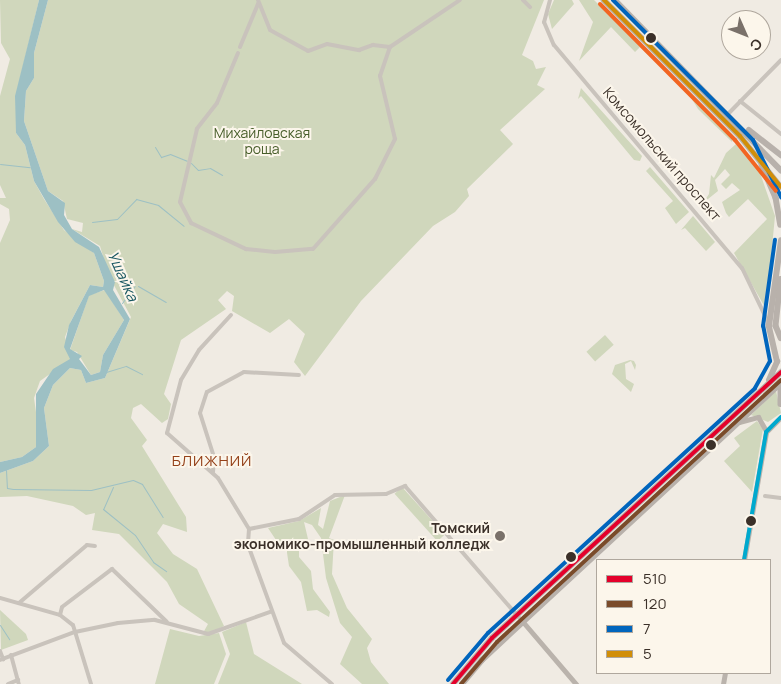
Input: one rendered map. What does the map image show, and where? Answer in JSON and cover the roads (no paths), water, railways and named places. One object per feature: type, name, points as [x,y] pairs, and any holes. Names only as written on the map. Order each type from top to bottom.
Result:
[{"type":"main road","points":[[604,0],[748,144],[781,187]]},
{"type":"main road","points":[[619,1],[781,170]]},
{"type":"main road","points":[[729,114],[781,155]]},
{"type":"main road","points":[[748,144],[772,185],[781,225]]},
{"type":"main road","points":[[760,392],[777,362],[769,326],[781,241]]},
{"type":"main road","points":[[781,279],[776,326],[781,338]]},
{"type":"main road","points":[[453,684],[477,654],[518,615],[781,372]]},
{"type":"main road","points":[[781,384],[781,404]]},
{"type":"main road","points":[[462,684],[523,622],[781,384]]},
{"type":"main road","points":[[739,423],[758,417],[766,432]]},
{"type":"main road","points":[[744,559],[766,432],[781,417]]},
{"type":"main road","points":[[523,622],[576,684]]},
{"type":"street","points":[[238,53],[217,103],[197,129],[180,202],[191,223],[246,248],[275,252],[313,249],[378,175],[395,139],[380,76],[390,47],[460,0]]},
{"type":"street","points":[[522,0],[530,7]]},
{"type":"street","name":"Комсомольский проспект","points":[[550,0],[544,22],[554,46],[695,210],[749,279],[769,326]]},
{"type":"street","points":[[258,2],[270,30],[304,50],[327,44],[359,50],[373,45],[390,47]]},
{"type":"street","points":[[240,46],[258,2]]},
{"type":"street","points":[[729,114],[781,60]]},
{"type":"street","points":[[740,101],[781,134]]},
{"type":"street","points":[[231,315],[199,350],[184,374],[174,397],[168,433],[213,472],[249,530],[248,545],[270,612],[284,643],[332,684]]},
{"type":"street","points":[[213,472],[214,457],[200,413],[207,392],[244,372],[299,375]]},
{"type":"street","points":[[249,530],[299,519],[335,495],[386,494],[405,486],[523,622]]},
{"type":"street","points":[[765,496],[781,498]]},
{"type":"street","points":[[19,602],[87,545],[95,546]]},
{"type":"street","points":[[60,615],[62,606],[112,569],[169,624]]},
{"type":"street","points":[[0,598],[60,615],[75,632],[91,684]]},
{"type":"street","points":[[0,651],[1,660],[75,632],[144,620],[212,634],[270,612]]},
{"type":"street","points":[[8,684],[19,682],[12,655]]},
{"type":"water","points":[[39,0],[48,0],[34,53],[34,78],[26,91],[24,121],[48,191],[65,203],[64,215],[72,229],[99,247],[115,282],[113,290],[130,319],[105,378],[86,383],[81,370],[70,368],[53,385],[44,408],[49,446],[33,461],[0,473],[0,462],[22,457],[36,447],[36,394],[53,369],[70,359],[64,347],[69,325],[90,285],[103,287],[104,281],[94,253],[75,242],[58,222],[34,181],[25,145],[16,133],[15,96]],"holes":[[[104,290],[124,320],[103,355],[100,372],[91,375],[79,359],[82,356],[70,349],[89,296]]]},
{"type":"waterway","points":[[155,147],[161,157],[170,154],[187,161]]},
{"type":"waterway","points":[[191,163],[198,170],[210,168],[222,175]]},
{"type":"waterway","points":[[0,164],[30,167]]},
{"type":"waterway","points":[[92,222],[117,219],[136,199],[158,205],[184,226]]},
{"type":"waterway","name":"Ушайка","points":[[122,303],[135,286]]},
{"type":"waterway","name":"Ушайка","points":[[138,286],[166,302]]},
{"type":"waterway","points":[[106,372],[126,366],[142,374]]},
{"type":"waterway","points":[[6,470],[7,488],[13,489],[91,490],[133,480],[142,484],[163,517]]},
{"type":"waterway","points":[[113,487],[103,509],[135,535],[153,562],[166,571]]},
{"type":"waterway","points":[[0,625],[9,639]]},
{"type":"place","name":"Томский экономико-промышленный колледж","points":[[500,536]]},
{"type":"district","name":"БЛИЖНИЙ","points":[[212,461]]},
{"type":"park label","name":"Михайловская роща","points":[[262,142]]}]
